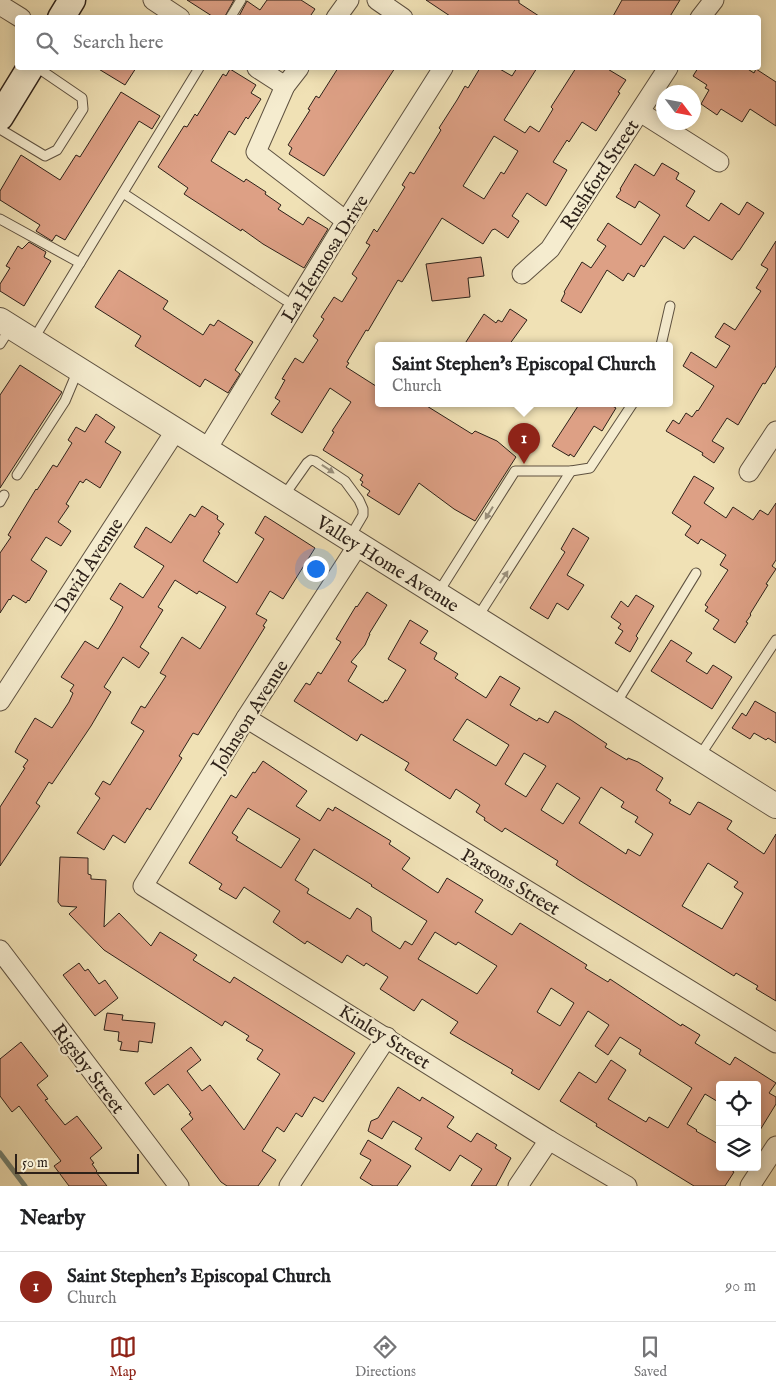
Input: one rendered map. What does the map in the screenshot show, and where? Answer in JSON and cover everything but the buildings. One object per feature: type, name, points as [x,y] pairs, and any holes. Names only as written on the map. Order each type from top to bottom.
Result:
[{"type":"main road","points":[[63,15],[72,0]]},
{"type":"main road","points":[[0,117],[29,70]]},
{"type":"street","points":[[153,0],[176,15]]},
{"type":"street","points":[[338,15],[349,0]]},
{"type":"street","points":[[377,0],[399,15]]},
{"type":"street","points":[[702,15],[714,0]]},
{"type":"street","points":[[0,5],[16,15]]},
{"type":"street","points":[[260,70],[285,86]]},
{"type":"street","points":[[297,70],[285,86],[256,152],[346,221]]},
{"type":"street","name":"La Hermosa Drive","points":[[207,449],[346,221],[442,70]]},
{"type":"street","name":"Rushford Street","points":[[522,274],[550,249],[667,70]]},
{"type":"street","points":[[640,112],[719,162]]},
{"type":"street","name":"Valley Home Avenue","points":[[4,330],[33,340],[78,370],[438,593],[776,806]]},
{"type":"street","name":"David Avenue","points":[[0,701],[176,430]]},
{"type":"street","points":[[749,472],[776,431]]},
{"type":"street","name":"Johnson Avenue","points":[[143,886],[354,542]]},
{"type":"street","name":"Parsons Street","points":[[246,718],[776,1043]]},
{"type":"street","name":"Kinley Street","points":[[143,886],[549,1140],[627,1186]]},
{"type":"street","name":"Rigsby Street","points":[[0,950],[179,1186]]},
{"type":"street","points":[[289,1186],[387,1038]]},
{"type":"street","points":[[518,1186],[549,1140]]},
{"type":"street","points":[[750,1186],[776,1146]]},
{"type":"lane","points":[[232,15],[241,0]]},
{"type":"lane","points":[[0,130],[45,156],[57,150],[83,109],[82,98],[41,70]]},
{"type":"lane","points":[[33,340],[198,70]]},
{"type":"lane","points":[[123,193],[285,300]]},
{"type":"lane","points":[[0,219],[80,263]]},
{"type":"lane","points":[[662,342],[670,306]]},
{"type":"lane","points":[[17,475],[65,401],[78,370]]},
{"type":"lane","points":[[438,593],[515,471],[571,471],[590,468],[629,407]]},
{"type":"lane","points":[[283,498],[307,463],[311,460],[315,461],[345,481],[363,509],[363,515],[354,542]]},
{"type":"lane","points":[[477,618],[571,471]]},
{"type":"lane","points":[[614,705],[696,573]]},
{"type":"lane","points":[[699,757],[776,640]]},
{"type":"waterway","points":[[0,1153],[25,1186]]},
{"type":"place","name":"Saint Stephen's Episcopal Church","points":[[524,464]]}]
